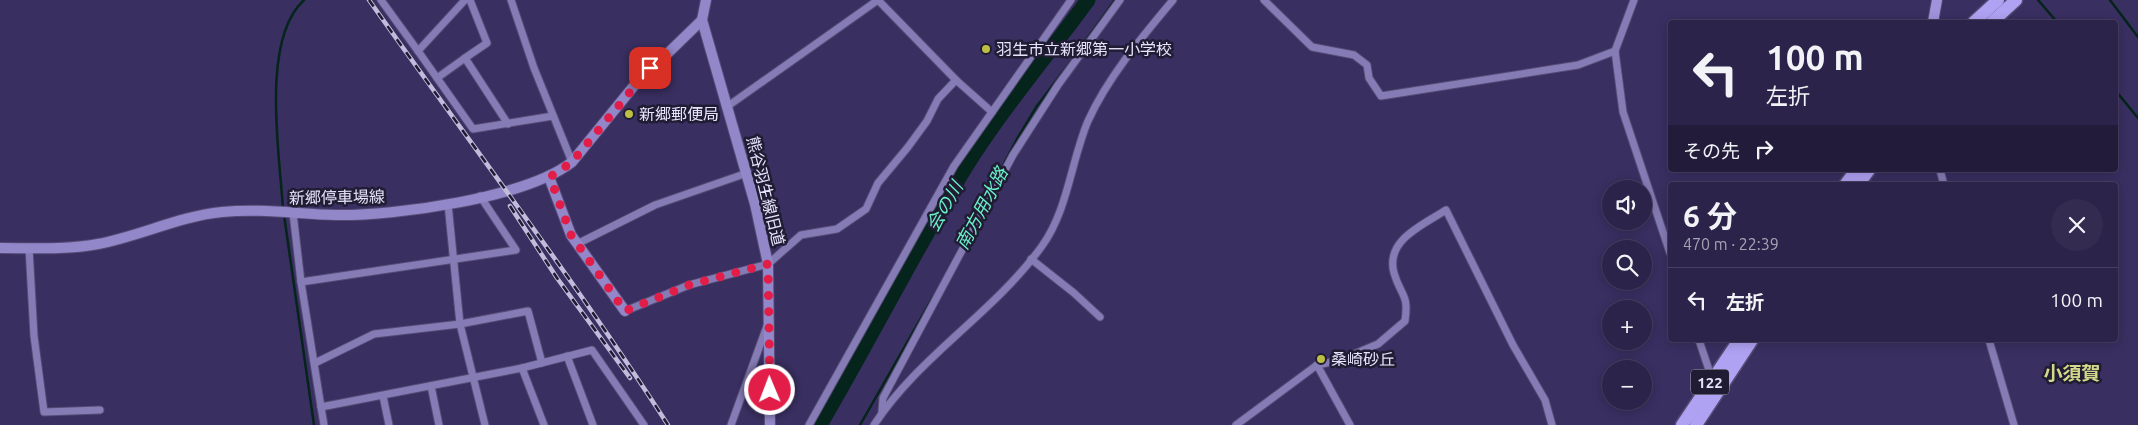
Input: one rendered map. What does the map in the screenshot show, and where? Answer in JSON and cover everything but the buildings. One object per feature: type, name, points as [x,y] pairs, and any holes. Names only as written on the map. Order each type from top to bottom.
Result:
[{"type":"highway","points":[[1976,20],[1998,0]]},
{"type":"highway","points":[[1994,20],[2016,0]]},
{"type":"highway","points":[[1860,182],[1868,172]]},
{"type":"highway","name":"122","points":[[1682,425],[1738,342]]},
{"type":"highway","name":"122","points":[[1696,425],[1751,342]]},
{"type":"main road","name":"熊谷羽生線旧道","points":[[706,0],[702,20],[728,106],[768,264],[770,425]]},
{"type":"main road","points":[[1933,20],[1937,0]]},
{"type":"main road","name":"新郷停車場線","points":[[0,248],[98,244],[222,212],[360,215],[448,204],[550,177],[572,162],[633,87],[702,20]]},
{"type":"main road","points":[[550,177],[566,225],[577,244],[625,311]]},
{"type":"street","points":[[381,0],[474,129],[553,116]]},
{"type":"street","points":[[418,51],[466,0]]},
{"type":"street","points":[[437,78],[487,43],[470,0]]},
{"type":"street","points":[[511,0],[519,26],[572,162]]},
{"type":"street","points":[[728,106],[878,0],[956,80],[992,112]]},
{"type":"street","points":[[809,425],[954,166],[1071,0]]},
{"type":"street","points":[[882,412],[883,398],[1012,155],[1058,84],[1120,0]]},
{"type":"street","points":[[874,425],[889,402],[932,357],[990,304],[1032,259],[1043,244],[1060,209],[1089,120],[1110,82],[1173,0]]},
{"type":"street","points":[[1264,0],[1312,47],[1354,55],[1367,65],[1369,78],[1381,96],[1578,65],[1615,52]]},
{"type":"street","points":[[1634,0],[1615,52],[1624,112],[1668,246]]},
{"type":"street","points":[[465,58],[508,124]]},
{"type":"street","points":[[625,311],[689,285],[768,264],[801,235],[837,228],[866,209],[878,183],[908,148],[927,121],[938,99],[956,80]]},
{"type":"street","points":[[577,244],[655,205],[746,173]]},
{"type":"street","points":[[301,282],[454,257],[516,250],[480,196]]},
{"type":"street","points":[[448,204],[460,324],[485,425]]},
{"type":"street","points":[[1236,425],[1317,365],[1340,360],[1378,344],[1405,321],[1408,302],[1394,272],[1393,252],[1403,238],[1446,210],[1513,345],[1545,400],[1552,425]]},
{"type":"street","points":[[293,213],[301,282],[324,425]]},
{"type":"street","points":[[28,248],[34,336],[44,412],[100,410]]},
{"type":"street","points":[[1032,259],[1074,293],[1100,318]]},
{"type":"street","points":[[315,363],[374,334],[460,324],[528,311],[542,362]]},
{"type":"street","points":[[731,425],[768,321]]},
{"type":"street","points":[[1700,342],[1712,379]]},
{"type":"street","points":[[1990,342],[2014,425]]},
{"type":"street","points":[[322,407],[522,368],[592,350],[644,425]]},
{"type":"street","points":[[567,356],[593,425]]},
{"type":"street","points":[[1317,365],[1350,425]]},
{"type":"street","points":[[522,368],[544,425]]},
{"type":"street","points":[[430,386],[439,425]]},
{"type":"street","points":[[383,396],[389,425]]},
{"type":"waterway","points":[[283,209],[277,130],[277,70],[282,42],[290,18],[304,0]]},
{"type":"waterway","name":"会の川","points":[[820,425],[965,168],[1009,104],[1088,0]]},
{"type":"waterway","name":"南方用水路","points":[[1079,50],[1115,0]]},
{"type":"waterway","name":"南方用水路","points":[[2038,0],[2055,20]]},
{"type":"waterway","name":"会の川","points":[[2110,0],[2138,37]]},
{"type":"waterway","name":"南方用水路","points":[[948,270],[1017,139],[1037,106],[1075,56]]},
{"type":"waterway","name":"南方用水路","points":[[2118,94],[2138,118]]},
{"type":"waterway","points":[[284,215],[314,425]]},
{"type":"waterway","name":"南方用水路","points":[[860,425],[933,297]]},
{"type":"railway","points":[[369,0],[596,317],[668,425]]},
{"type":"railway","points":[[510,206],[557,278],[630,378]]},
{"type":"place","name":"羽生市立新郷第一小学校","points":[[986,49]]},
{"type":"place","name":"新郷郵便局","points":[[629,114]]},
{"type":"place","name":"桑崎砂丘","points":[[1321,359]]},
{"type":"district","name":"小須賀","points":[[2072,373]]},
{"type":"route","points":[[650,68],[585,148],[572,162],[550,177],[566,225],[571,235],[625,311],[689,285],[768,264],[770,390]]}]
